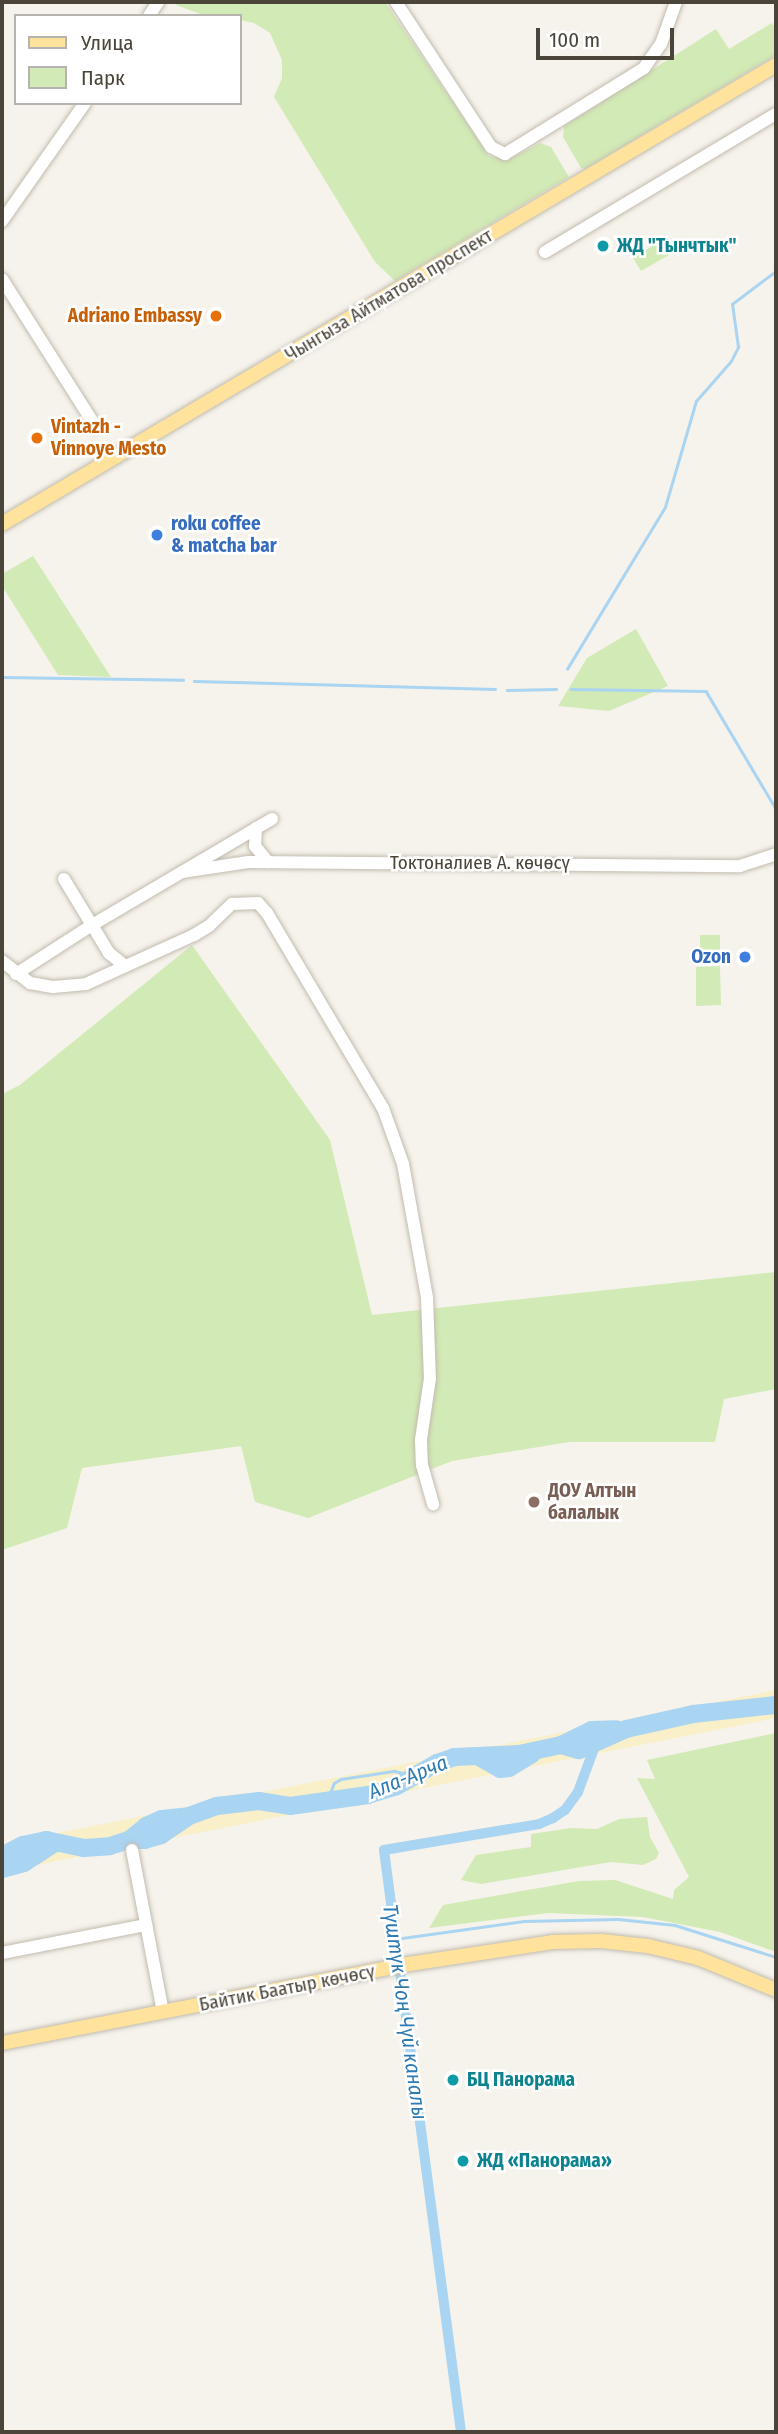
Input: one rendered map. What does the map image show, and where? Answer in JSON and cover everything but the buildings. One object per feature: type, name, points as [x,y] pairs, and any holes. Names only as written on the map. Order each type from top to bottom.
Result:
[{"type":"main road","name":"Чынгыза Айтматова проспект","points":[[2,524],[776,65]]},
{"type":"main road","name":"Байтик Баатыр көчөсү","points":[[2,2043],[409,1964],[519,1946],[601,1941],[648,1946],[698,1958],[776,1990]]},
{"type":"street","points":[[396,2],[491,147],[505,153],[644,68],[661,44],[676,2]]},
{"type":"street","points":[[2,221],[84,105]]},
{"type":"street","points":[[545,252],[776,114]]},
{"type":"street","points":[[2,279],[96,427]]},
{"type":"street","points":[[16,974],[92,925],[272,819]]},
{"type":"street","points":[[256,828],[255,846],[268,862]]},
{"type":"street","name":"Токтоналиев А. көчөсү","points":[[182,872],[230,863],[268,862],[740,866],[776,854]]},
{"type":"street","points":[[64,879],[109,953],[125,966]]},
{"type":"street","points":[[2,961],[30,983],[71,986],[86,984],[194,935],[209,926],[232,904],[258,903],[383,1108],[402,1164],[427,1298],[430,1378],[421,1440],[422,1465],[433,1504]]},
{"type":"street","points":[[132,1850],[163,2012]]},
{"type":"street","points":[[2,1953],[146,1925]]},
{"type":"green space","points":[[178,2],[385,2],[489,156],[508,160],[540,143],[551,147],[569,177],[395,281],[375,262],[274,97],[282,78],[282,60],[270,33],[254,23],[242,20],[242,14],[201,14],[176,5]]},
{"type":"green space","points":[[772,23],[776,30],[776,55],[585,169],[581,168],[563,137],[564,126],[716,29],[729,49]]},
{"type":"green space","points":[[661,241],[669,255],[641,271],[633,258]]},
{"type":"green space","points":[[33,556],[111,677],[58,675],[2,586],[2,574]]},
{"type":"green space","points":[[636,629],[668,686],[609,711],[558,706],[587,658]]},
{"type":"green space","points":[[700,935],[720,935],[720,963],[700,963]]},
{"type":"green space","points":[[192,945],[330,1140],[372,1315],[776,1272],[776,1389],[724,1399],[715,1442],[569,1442],[452,1461],[308,1518],[255,1502],[241,1446],[82,1468],[67,1528],[2,1550],[2,1094],[20,1085]]},
{"type":"green space","points":[[720,966],[721,1005],[696,1006],[696,967]]},
{"type":"green space","points":[[776,1733],[776,1952],[720,1932],[643,1917],[548,1913],[429,1928],[443,1905],[579,1881],[615,1880],[673,1899],[674,1890],[689,1877],[637,1778],[655,1779],[647,1760]]},
{"type":"green space","points":[[647,1817],[650,1837],[659,1853],[656,1859],[643,1865],[611,1862],[481,1884],[461,1880],[476,1855],[531,1847],[531,1834],[571,1828],[597,1829],[619,1819]]},
{"type":"sand","points":[[776,1690],[776,1718],[2,1872],[2,1844]]},
{"type":"waterway","points":[[567,669],[665,507],[696,401],[731,361],[738,347],[732,304],[776,271]]},
{"type":"waterway","points":[[2,677],[183,680]]},
{"type":"waterway","points":[[194,681],[495,689]]},
{"type":"waterway","points":[[507,690],[556,689]]},
{"type":"waterway","points":[[571,689],[706,691],[776,809]]},
{"type":"waterway","name":"Ала-Арча","points":[[2,1856],[23,1845],[46,1840],[84,1848],[110,1846],[129,1840],[146,1826],[162,1819],[189,1816],[217,1806],[259,1801],[290,1806],[368,1795],[397,1786],[437,1763],[454,1757],[519,1754],[561,1745],[579,1750],[626,1729],[693,1714],[776,1705]]},
{"type":"waterway","points":[[561,1745],[592,1730],[616,1729]]},
{"type":"waterway","name":"Түштүк Чоң Чүй каналы","points":[[461,2432],[384,1850],[539,1824],[553,1818],[565,1810],[578,1792],[596,1743]]},
{"type":"waterway","points":[[477,1756],[500,1769],[509,1768],[532,1754]]},
{"type":"waterway","points":[[327,1801],[334,1783],[341,1779],[394,1771],[413,1775]]},
{"type":"waterway","points":[[129,1840],[145,1840],[161,1835],[186,1818]]},
{"type":"waterway","points":[[2,1869],[24,1863],[53,1844]]},
{"type":"waterway","points":[[395,1939],[524,1921],[618,1919],[675,1925],[776,1957]]},
{"type":"place","name":"ЖД \"Тынчтык\"","points":[[603,246]]},
{"type":"place","name":"Adriano Embassy","points":[[216,316]]},
{"type":"place","name":"Vintazh - Vinnoye Mesto","points":[[37,438]]},
{"type":"place","name":"roku coffee & matcha bar","points":[[157,535]]},
{"type":"place","name":"Ozon","points":[[745,957]]},
{"type":"place","name":"ДОУ Алтын балалык","points":[[534,1502]]},
{"type":"place","name":"БЦ Панорама","points":[[453,2080]]},
{"type":"place","name":"ЖД «Панорама»","points":[[463,2161]]}]
